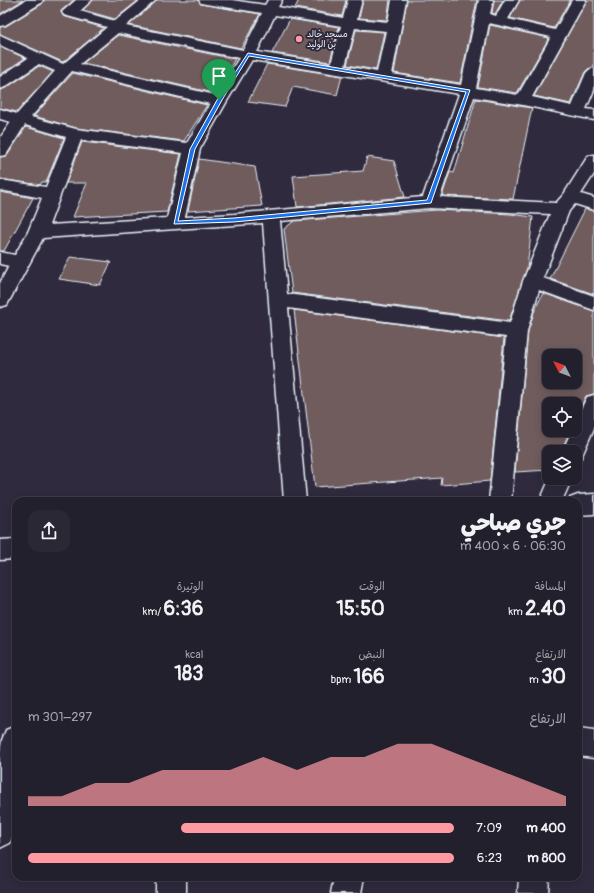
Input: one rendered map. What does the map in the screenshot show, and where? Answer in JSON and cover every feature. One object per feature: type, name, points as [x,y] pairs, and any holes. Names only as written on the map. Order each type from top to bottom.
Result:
[{"type":"street","points":[[0,22],[36,0]]},
{"type":"street","points":[[85,0],[69,12],[117,27],[248,55],[523,100],[594,115]]},
{"type":"street","points":[[0,151],[20,120],[66,68],[149,0]]},
{"type":"street","points":[[206,0],[272,5],[349,23],[394,27]]},
{"type":"street","points":[[337,70],[356,0]]},
{"type":"street","points":[[384,77],[399,0]]},
{"type":"street","points":[[430,202],[468,91],[486,0]]},
{"type":"street","points":[[500,20],[512,0]]},
{"type":"street","points":[[523,100],[579,0]]},
{"type":"street","points":[[175,223],[192,149],[219,100],[248,55],[272,5]]},
{"type":"street","points":[[483,16],[560,35]]},
{"type":"street","points":[[0,39],[38,58],[66,68],[219,100]]},
{"type":"street","points":[[0,84],[38,58]]},
{"type":"street","points":[[577,111],[594,72]]},
{"type":"street","points":[[0,114],[75,134],[192,149]]},
{"type":"street","points":[[0,300],[37,232],[75,134]]},
{"type":"street","points":[[500,497],[517,331],[532,281],[566,203],[594,160]]},
{"type":"street","points":[[0,185],[53,194]]},
{"type":"street","points":[[37,232],[234,220],[430,202],[594,204]]},
{"type":"street","points":[[270,216],[295,497]]},
{"type":"street","points":[[0,258],[20,262]]},
{"type":"street","points":[[532,281],[594,303]]},
{"type":"street","points":[[278,300],[517,331]]},
{"type":"street","points":[[576,445],[594,403]]},
{"type":"street","points":[[553,497],[558,485]]},
{"type":"street","points":[[582,505],[594,504]]},
{"type":"street","points":[[582,512],[594,512]]},
{"type":"street","points":[[0,550],[12,549]]},
{"type":"street","points":[[582,742],[594,744]]},
{"type":"street","points":[[0,833],[12,763]]},
{"type":"street","points":[[171,881],[171,893]]},
{"type":"street","points":[[346,893],[348,881]]},
{"type":"street","points":[[532,893],[534,881]]},
{"type":"building","points":[[0,0],[23,0],[0,14]]},
{"type":"building","points":[[44,0],[74,0],[61,11],[63,16],[104,28],[63,62],[0,34],[0,27],[6,26],[42,4]]},
{"type":"building","points":[[93,0],[139,0],[115,19],[83,10]]},
{"type":"building","points":[[157,0],[198,0],[201,4],[260,14],[241,48],[129,25]]},
{"type":"building","points":[[299,0],[346,0],[342,16],[295,8]]},
{"type":"building","points":[[363,0],[390,0],[387,20],[359,18]]},
{"type":"building","points":[[407,0],[477,0],[460,83],[394,73]]},
{"type":"building","points":[[494,0],[503,0],[495,14],[492,13]]},
{"type":"building","points":[[520,0],[570,0],[554,28],[510,18]]},
{"type":"building","points":[[587,0],[594,0],[594,67],[585,72],[571,104],[534,96]]},
{"type":"building","name":"مسجد خالد بن الوليد","points":[[290,19],[339,27],[330,62],[272,53]]},
{"type":"building","points":[[490,25],[549,38],[517,93],[478,87]]},
{"type":"building","points":[[356,30],[384,32],[376,70],[347,65]]},
{"type":"building","points":[[118,35],[235,59],[214,93],[83,63]]},
{"type":"building","points":[[0,47],[25,58],[0,75]]},
{"type":"building","points":[[267,64],[342,76],[337,95],[293,87],[285,107],[248,102]]},
{"type":"building","points":[[39,66],[53,72],[17,112],[0,108],[0,90],[6,88]]},
{"type":"building","points":[[73,73],[207,105],[184,141],[76,128],[34,116]]},
{"type":"building","points":[[476,99],[532,108],[513,199],[442,196],[450,172],[454,173]]},
{"type":"building","points":[[26,127],[64,138],[46,182],[42,182],[40,185],[0,179],[0,157],[7,156]]},
{"type":"building","points":[[82,142],[181,154],[167,212],[73,217],[87,183],[66,183]]},
{"type":"building","points":[[367,157],[394,161],[405,197],[297,207],[293,176],[363,171]]},
{"type":"building","points":[[199,159],[255,167],[262,206],[188,211]]},
{"type":"building","points":[[0,192],[33,198],[4,251],[0,251]]},
{"type":"building","points":[[585,209],[594,211],[594,294],[550,279]]},
{"type":"building","points":[[437,210],[510,214],[533,217],[527,268],[509,321],[292,293],[284,229],[294,221]]},
{"type":"building","points":[[70,257],[111,262],[100,285],[59,279]]},
{"type":"building","points":[[543,293],[594,311],[594,394],[586,396],[582,404],[582,397],[542,397],[542,437],[567,437],[564,445],[542,445],[542,470],[515,472],[528,331],[534,312]]},
{"type":"building","points":[[294,310],[504,338],[490,481],[441,485],[442,478],[315,487]]},
{"type":"place","name":"مسجد خالد بن الوليد","points":[[299,39]]},
{"type":"route","points":[[248,55],[468,91],[430,202],[234,220],[175,223],[192,149],[219,100],[248,55]]}]
